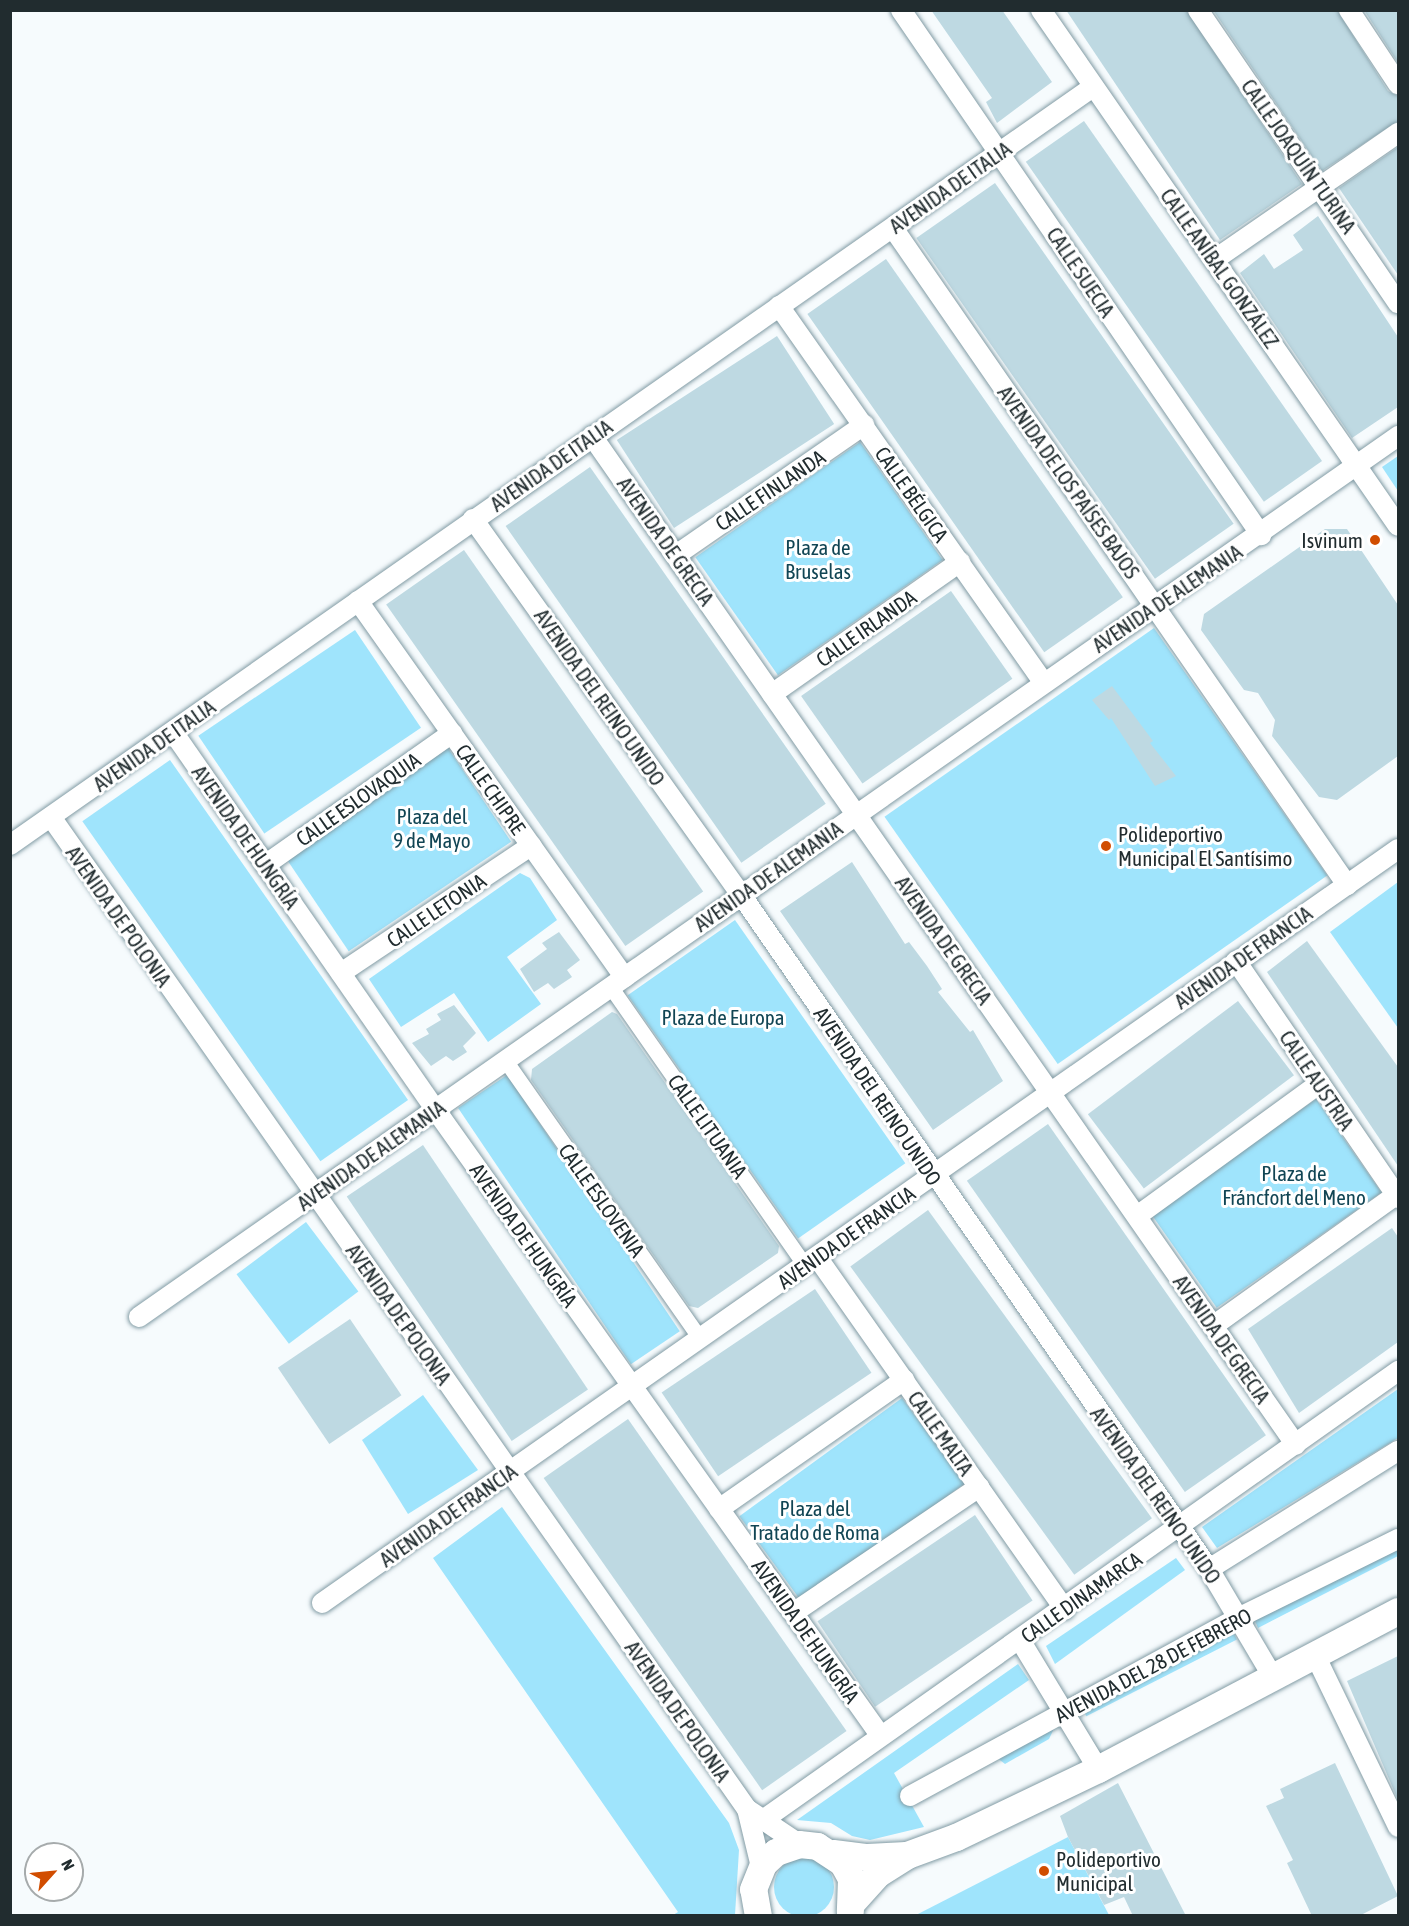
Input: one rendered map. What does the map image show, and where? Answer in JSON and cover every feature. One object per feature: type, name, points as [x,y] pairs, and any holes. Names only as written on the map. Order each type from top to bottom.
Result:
[{"type":"main road","points":[[856,1907],[877,1874],[907,1855],[956,1837],[1098,1769],[1398,1611]]},
{"type":"main road","points":[[754,1912],[753,1889],[761,1867],[776,1852],[799,1844],[817,1846],[833,1853],[867,1857],[907,1855]]},
{"type":"main road","points":[[833,1853],[851,1878],[856,1907]]},
{"type":"street","name":"CALLE SUECIA","points":[[901,10],[1261,535]]},
{"type":"street","name":"CALLE ANÍBAL GONZÁLEZ","points":[[1041,10],[1398,526]]},
{"type":"street","name":"CALLE JOAQUÍN TURINA","points":[[1198,10],[1321,186],[1398,303]]},
{"type":"street","points":[[1349,10],[1398,84]]},
{"type":"street","name":"AVENIDA DE ITALIA","points":[[10,845],[1093,87]]},
{"type":"street","points":[[1214,260],[1398,133]]},
{"type":"street","name":"AVENIDA DE LOS PAÍSES BAJOS","points":[[893,228],[1347,885]]},
{"type":"street","name":"CALLE BÉLGICA","points":[[779,306],[1044,682]]},
{"type":"street","name":"CALLE FINLANDA","points":[[676,555],[864,425]]},
{"type":"street","name":"AVENIDA DE GRECIA","points":[[592,436],[1296,1444]]},
{"type":"street","name":"AVENIDA DE ALEMANIA","points":[[139,1317],[1044,682],[1261,535],[1398,436]]},
{"type":"street","name":"AVENIDA DEL REINO UNIDO","points":[[473,519],[742,896],[933,1176],[1180,1527],[1209,1569],[1274,1678]]},
{"type":"street","name":"CALLE IRLANDA","points":[[772,694],[960,562]]},
{"type":"street","name":"CALLE CHIPRE","points":[[358,601],[531,846],[617,981]]},
{"type":"street","name":"AVENIDA DE HUNGRÍA","points":[[173,732],[435,1109],[880,1735]]},
{"type":"street","name":"CALLE ESLOVAQUIA","points":[[265,865],[452,734]]},
{"type":"street","name":"AVENIDA DE POLONIA","points":[[51,818],[315,1195],[755,1815],[799,1844]]},
{"type":"street","name":"CALLE LETONIA","points":[[341,973],[531,846]]},
{"type":"street","name":"AVENIDA DE FRANCIA","points":[[322,1603],[1398,849]]},
{"type":"street","name":"CALLE AUSTRIA","points":[[1236,961],[1397,1197]]},
{"type":"street","name":"CALLE LITUANIA","points":[[617,981],[811,1262]]},
{"type":"street","name":"CALLE ESLOVENIA","points":[[505,1060],[700,1339]]},
{"type":"street","points":[[1137,1216],[1320,1083]]},
{"type":"street","points":[[1213,1326],[1397,1197]]},
{"type":"street","name":"CALLE MALTA","points":[[811,1262],[904,1380],[1065,1610]]},
{"type":"street","name":"CALLE DINAMARCA","points":[[755,1815],[880,1735],[1065,1610],[1398,1371]]},
{"type":"street","points":[[719,1509],[904,1380]]},
{"type":"street","points":[[1209,1569],[1398,1451]]},
{"type":"street","points":[[793,1613],[979,1487]]},
{"type":"street","name":"AVENIDA DEL 28 DE FEBRERO","points":[[910,1796],[1238,1618],[1398,1539]]},
{"type":"street","points":[[1020,1640],[1098,1769]]},
{"type":"street","points":[[1315,1655],[1398,1827]]},
{"type":"street","name":"AVENIDA DE POLONIA","points":[[755,1815],[761,1867]]},
{"type":"green space","name":"Plaza de Bruselas","points":[[860,442],[943,560],[778,675],[695,557]]},
{"type":"green space","points":[[1398,456],[1398,491],[1382,467]]},
{"type":"green space","name":"Polideportivo Municipal El Santísimo","points":[[1154,628],[1327,875],[1058,1064],[884,817]]},
{"type":"green space","points":[[355,630],[421,728],[264,834],[198,736]]},
{"type":"green space","name":"Plaza del 9 de Mayo","points":[[448,748],[511,842],[349,951],[286,858]]},
{"type":"green space","points":[[170,760],[408,1100],[320,1161],[82,821]]},
{"type":"green space","points":[[520,873],[530,878],[557,920],[507,957],[541,1004],[488,1042],[454,993],[401,1027],[369,979]]},
{"type":"green space","points":[[1398,882],[1398,1028],[1330,932]]},
{"type":"green space","name":"Plaza de Europa","points":[[735,920],[905,1163],[798,1238],[628,995]]},
{"type":"green space","points":[[507,1075],[680,1331],[631,1364],[458,1108]]},
{"type":"green space","name":"Plaza de Fráncfort del Meno","points":[[1316,1099],[1381,1192],[1217,1308],[1151,1214]]},
{"type":"green space","points":[[306,1222],[358,1291],[289,1344],[237,1274]]},
{"type":"green space","points":[[1398,1389],[1398,1438],[1217,1548],[1202,1527]]},
{"type":"green space","points":[[423,1395],[478,1470],[408,1514],[362,1440]]},
{"type":"green space","name":"Plaza del Tratado de Roma","points":[[902,1398],[964,1484],[802,1602],[739,1516]]},
{"type":"green space","points":[[502,1507],[729,1823],[739,1850],[735,1915],[673,1915],[678,1912],[433,1558]]},
{"type":"green space","points":[[1398,1544],[1398,1556],[1258,1628],[1253,1616]]},
{"type":"green space","points":[[1176,1558],[1185,1570],[1055,1664],[1046,1646]]},
{"type":"green space","points":[[1231,1628],[1237,1640],[1086,1716],[1080,1705]]},
{"type":"green space","points":[[1018,1664],[1029,1680],[894,1773],[924,1827],[870,1840],[852,1836],[831,1823],[797,1820]]},
{"type":"green space","points":[[1057,1722],[1049,1739],[1005,1764],[996,1757]]},
{"type":"green space","name":"Polideportivo Municipal","points":[[1068,1837],[1109,1915],[916,1915]]},
{"type":"green space","points":[[804,1857],[825,1866],[834,1887],[825,1908],[804,1917],[783,1908],[774,1887],[783,1866]]},
{"type":"building","points":[[931,10],[1002,10],[1052,82],[997,123],[986,102],[992,98]]},
{"type":"building","points":[[1066,10],[1186,10],[1302,184],[1220,240]]},
{"type":"building","points":[[1213,10],[1337,10],[1388,91],[1398,96],[1398,121],[1322,171]]},
{"type":"building","points":[[1364,10],[1398,10],[1398,63]]},
{"type":"building","points":[[1084,121],[1322,461],[1264,502],[1026,162]]},
{"type":"building","points":[[1398,147],[1398,275],[1339,188]]},
{"type":"building","points":[[995,183],[1234,524],[1155,579],[916,238]]},
{"type":"building","points":[[1318,216],[1398,337],[1398,407],[1352,438],[1240,273],[1264,254],[1274,269],[1303,250],[1293,235]]},
{"type":"building","points":[[886,259],[1123,597],[1044,652],[807,314]]},
{"type":"building","points":[[777,336],[834,424],[674,528],[617,440]]},
{"type":"building","points":[[590,467],[826,804],[741,863],[506,526]]},
{"type":"building","points":[[1325,529],[1347,529],[1398,605],[1398,756],[1337,800],[1319,797],[1272,736],[1275,720],[1258,693],[1244,690],[1201,630],[1204,614]]},
{"type":"building","points":[[464,550],[703,892],[625,946],[386,604]]},
{"type":"building","points":[[951,591],[1012,679],[862,784],[801,696]]},
{"type":"building","points":[[1112,686],[1153,741],[1150,743],[1176,776],[1155,786],[1111,718],[1109,720],[1092,700]]},
{"type":"building","points":[[852,862],[905,944],[909,942],[927,966],[942,989],[938,992],[970,1032],[973,1030],[1003,1081],[933,1130],[780,911]]},
{"type":"building","points":[[559,932],[580,960],[567,970],[572,977],[554,989],[548,983],[534,992],[520,969],[547,949],[542,943]]},
{"type":"building","points":[[1307,941],[1398,1067],[1398,1166],[1267,972]]},
{"type":"building","points":[[1238,1001],[1294,1075],[1144,1188],[1088,1114]]},
{"type":"building","points":[[454,1005],[476,1033],[463,1046],[467,1052],[453,1061],[446,1056],[431,1066],[412,1043],[429,1034],[426,1029],[441,1020],[437,1014]]},
{"type":"building","points":[[612,1012],[617,1014],[779,1246],[778,1253],[698,1308],[689,1306],[531,1080],[532,1069]]},
{"type":"building","points":[[1048,1124],[1266,1435],[1185,1492],[967,1181]]},
{"type":"building","points":[[423,1145],[588,1390],[512,1441],[347,1196]]},
{"type":"building","points":[[928,1210],[1152,1518],[1074,1575],[850,1266]]},
{"type":"building","points":[[1392,1228],[1398,1237],[1398,1342],[1299,1413],[1248,1329]]},
{"type":"building","points":[[815,1289],[871,1373],[718,1476],[662,1392]]},
{"type":"building","points":[[350,1319],[401,1395],[329,1444],[278,1368]]},
{"type":"building","points":[[628,1419],[847,1731],[762,1790],[544,1478]]},
{"type":"building","points":[[975,1515],[1033,1600],[875,1707],[817,1621]]},
{"type":"building","points":[[1398,1656],[1398,1800],[1347,1681]]},
{"type":"building","points":[[1335,1763],[1398,1896],[1359,1916],[1312,1916],[1287,1863],[1293,1860],[1266,1806],[1284,1798],[1280,1789]]},
{"type":"building","points":[[1118,1783],[1186,1916],[1133,1916],[1124,1897],[1104,1905],[1068,1837],[1060,1816]]},
{"type":"place","name":"Isvinum","points":[[1375,540]]},
{"type":"place","name":"Polideportivo Municipal El Santísimo","points":[[1106,846]]},
{"type":"place","name":"Polideportivo Municipal","points":[[1044,1871]]}]
